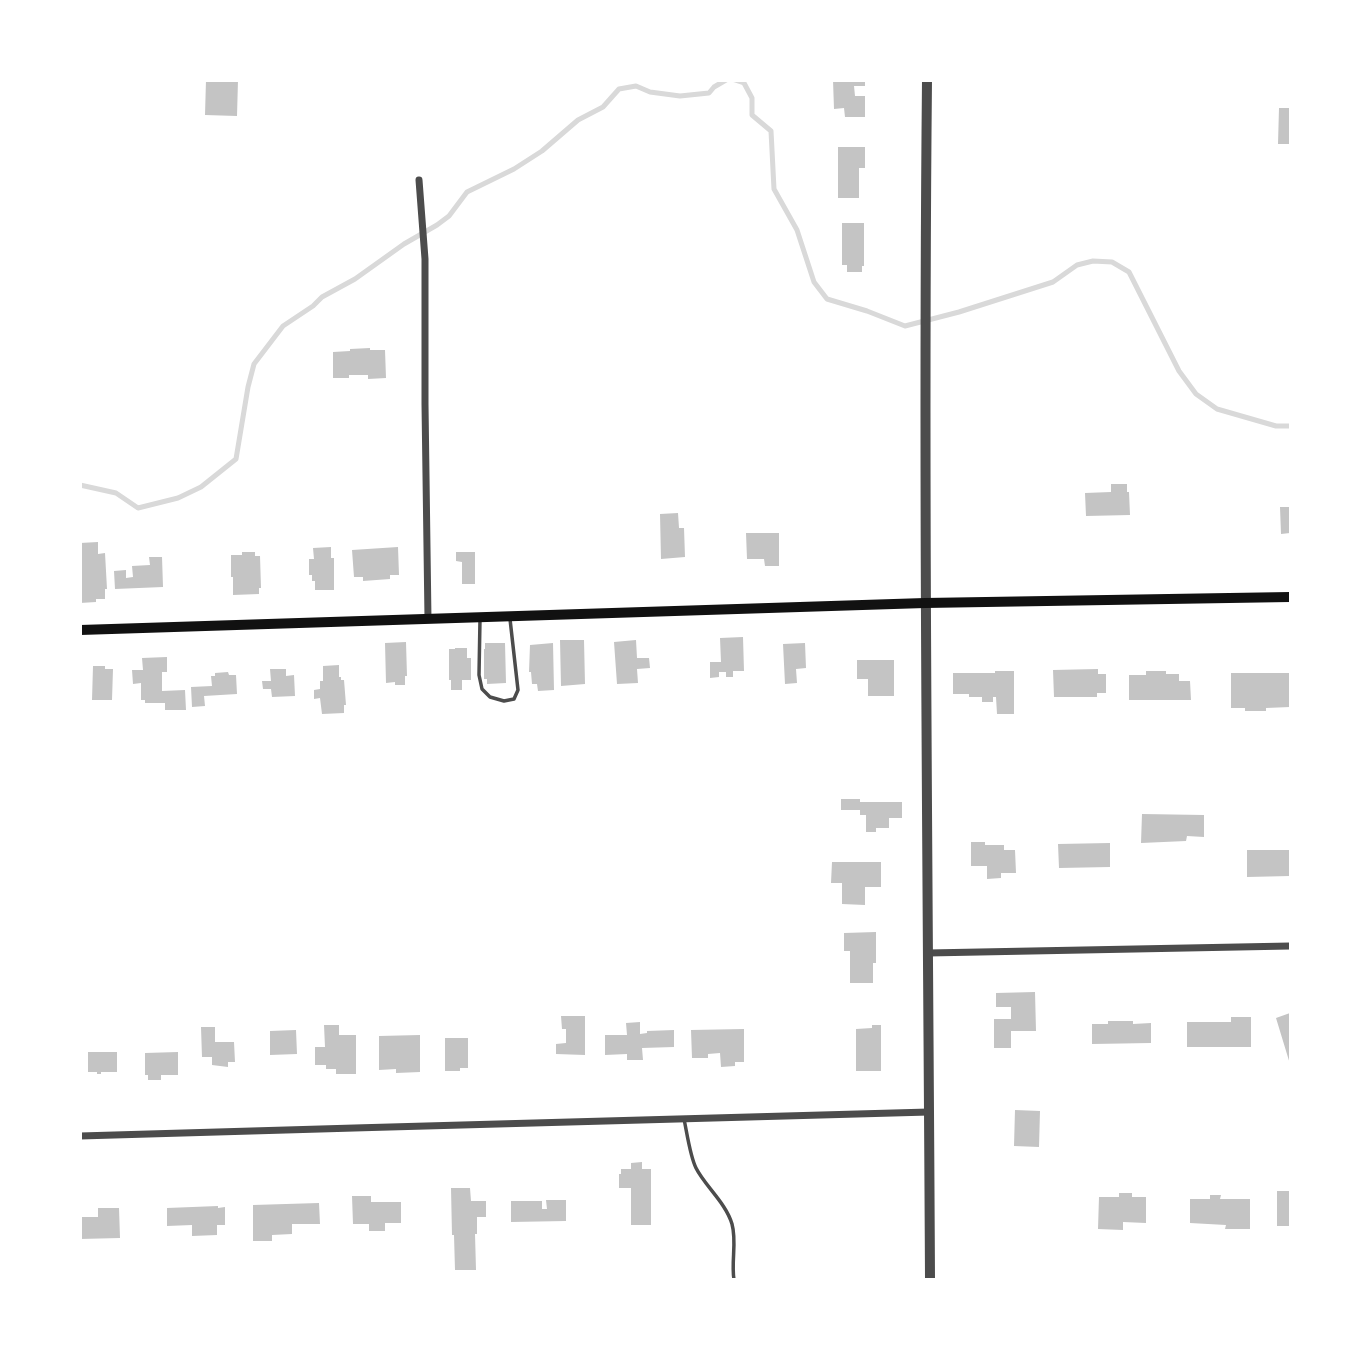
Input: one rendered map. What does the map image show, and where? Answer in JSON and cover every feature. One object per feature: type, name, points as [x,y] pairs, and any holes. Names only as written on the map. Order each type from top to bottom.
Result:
[{"type":"main road","points":[[80,631],[925,603],[1290,597]]},
{"type":"street","points":[[927,80],[925,603],[930,1279]]},
{"type":"street","points":[[419,180],[425,259],[428,619]]},
{"type":"street","points":[[928,953],[1290,946]]},
{"type":"street","points":[[80,1136],[929,1112]]},
{"type":"lane","points":[[480,617],[480,684],[485,694],[490,697],[509,701],[514,699],[518,690],[509,616]]},
{"type":"lane","points":[[684,1118],[695,1167],[731,1222],[734,1235],[734,1279]]},
{"type":"building","points":[[206,80],[238,80],[237,116],[205,115]]},
{"type":"building","points":[[833,80],[865,80],[865,86],[854,86],[855,96],[865,96],[865,117],[845,117],[844,108],[834,109]]},
{"type":"building","points":[[1279,108],[1290,108],[1290,144],[1278,144]]},
{"type":"building","points":[[838,147],[865,147],[865,168],[859,168],[859,198],[838,198]]},
{"type":"building","points":[[842,223],[864,223],[862,272],[847,272],[847,265],[842,265]]},
{"type":"building","points":[[370,348],[385,350],[386,378],[368,379],[368,375],[349,375],[349,378],[333,378],[333,352]]},
{"type":"building","points":[[1111,484],[1127,484],[1130,515],[1086,516],[1085,493],[1111,492]]},
{"type":"building","points":[[1280,507],[1290,507],[1290,533],[1281,534]]},
{"type":"building","points":[[678,513],[679,528],[684,528],[685,557],[661,559],[660,514]]},
{"type":"building","points":[[746,533],[779,533],[779,566],[765,566],[764,559],[747,559]]},
{"type":"building","points":[[98,542],[98,554],[105,553],[105,599],[80,603],[80,543]]},
{"type":"building","points":[[331,547],[331,558],[334,558],[334,590],[315,590],[315,581],[312,581],[312,575],[309,575],[309,559],[314,559],[313,548]]},
{"type":"building","points":[[398,547],[399,575],[390,575],[390,579],[363,581],[363,577],[354,577],[352,550]]},
{"type":"building","points":[[242,552],[255,552],[255,556],[260,556],[259,594],[233,595],[231,555],[242,555]]},
{"type":"building","points":[[456,552],[475,552],[475,584],[462,584],[462,562],[456,561]]},
{"type":"building","points":[[149,557],[162,557],[163,587],[115,589],[114,571],[126,570],[126,578],[133,577],[132,566],[150,565]]},
{"type":"building","points":[[743,637],[744,671],[733,671],[733,677],[726,677],[726,672],[719,672],[719,677],[710,678],[710,662],[721,662],[720,638]]},
{"type":"building","points":[[560,640],[584,640],[585,684],[561,686]]},
{"type":"building","points":[[636,640],[637,658],[649,658],[650,668],[637,669],[638,683],[617,684],[614,642]]},
{"type":"building","points":[[406,642],[405,685],[386,683],[385,643]]},
{"type":"building","points":[[485,643],[505,643],[506,683],[487,684],[487,679],[484,679]]},
{"type":"building","points":[[553,643],[554,690],[538,691],[537,684],[532,684],[529,672],[530,645]]},
{"type":"building","points":[[805,643],[806,668],[796,669],[797,683],[785,684],[783,644]]},
{"type":"building","points":[[467,648],[467,658],[471,658],[471,680],[462,680],[462,690],[451,690],[449,680],[449,649]]},
{"type":"building","points":[[167,657],[167,672],[162,672],[162,691],[185,690],[186,710],[165,710],[165,703],[145,703],[145,700],[141,700],[141,683],[133,684],[132,670],[143,670],[142,658]]},
{"type":"building","points":[[857,660],[894,660],[894,696],[868,696],[868,679],[857,679]]},
{"type":"building","points":[[339,665],[339,677],[344,680],[344,713],[322,714],[320,698],[314,699],[314,690],[320,689],[320,681],[323,681],[323,666]]},
{"type":"building","points":[[93,666],[113,669],[112,700],[92,700]]},
{"type":"building","points":[[270,669],[286,669],[286,676],[294,675],[295,696],[272,697],[271,689],[263,689],[262,681],[271,681]]},
{"type":"building","points":[[1098,669],[1098,674],[1106,674],[1106,693],[1097,693],[1097,697],[1054,697],[1053,670]]},
{"type":"building","points":[[1014,671],[1014,714],[997,714],[996,697],[993,697],[993,702],[982,702],[982,697],[953,694],[953,673]]},
{"type":"building","points":[[1146,671],[1166,671],[1166,674],[1179,674],[1179,681],[1190,681],[1191,700],[1129,700],[1129,675],[1146,675]]},
{"type":"building","points":[[228,672],[229,675],[236,675],[237,694],[204,696],[205,706],[192,707],[191,687],[212,686],[211,676]]},
{"type":"building","points":[[1231,673],[1290,673],[1290,707],[1266,708],[1266,711],[1231,708]]},
{"type":"building","points":[[841,799],[902,802],[902,818],[889,818],[889,828],[876,828],[876,832],[866,832],[866,815],[860,815],[860,810],[841,810]]},
{"type":"building","points":[[1142,814],[1204,815],[1204,837],[1187,836],[1186,841],[1141,843]]},
{"type":"building","points":[[971,842],[1004,845],[1004,850],[1015,850],[1016,873],[1001,873],[1001,878],[987,879],[987,866],[971,866]]},
{"type":"building","points":[[1110,843],[1110,867],[1059,868],[1058,844]]},
{"type":"building","points":[[1247,850],[1290,850],[1290,876],[1247,877]]},
{"type":"building","points":[[832,862],[881,862],[881,887],[865,887],[865,905],[842,904],[842,883],[831,883]]},
{"type":"building","points":[[876,932],[873,983],[850,983],[850,951],[844,951],[844,933]]},
{"type":"building","points":[[1035,992],[1036,1031],[1011,1031],[1011,1048],[994,1048],[994,1019],[1011,1019],[1011,1007],[996,1007],[996,993]]},
{"type":"building","points":[[1290,1013],[1290,1064],[1276,1018]]},
{"type":"building","points":[[561,1016],[585,1016],[585,1055],[556,1054],[556,1044],[566,1043],[566,1029],[562,1029]]},
{"type":"building","points":[[1231,1017],[1251,1017],[1251,1047],[1187,1047],[1187,1022],[1231,1022]]},
{"type":"building","points":[[1108,1021],[1151,1023],[1151,1043],[1092,1044],[1092,1024],[1108,1024]]},
{"type":"building","points":[[640,1022],[640,1034],[647,1031],[674,1030],[674,1047],[642,1048],[643,1060],[627,1060],[627,1054],[605,1055],[605,1035],[627,1035],[626,1023]]},
{"type":"building","points":[[324,1025],[339,1025],[339,1035],[356,1035],[356,1074],[336,1074],[336,1069],[315,1065],[315,1047],[325,1047]]},
{"type":"building","points":[[872,1025],[881,1025],[881,1071],[856,1071],[856,1029],[872,1028]]},
{"type":"building","points":[[201,1027],[215,1027],[215,1042],[234,1042],[235,1062],[228,1062],[228,1067],[212,1065],[212,1057],[202,1057]]},
{"type":"building","points":[[744,1029],[744,1062],[721,1067],[720,1053],[708,1054],[708,1058],[692,1058],[691,1030]]},
{"type":"building","points":[[296,1030],[297,1054],[270,1055],[270,1031]]},
{"type":"building","points":[[420,1035],[420,1072],[396,1073],[396,1069],[379,1070],[379,1036]]},
{"type":"building","points":[[445,1038],[468,1038],[468,1068],[445,1071]]},
{"type":"building","points":[[88,1052],[117,1052],[117,1072],[88,1072]]},
{"type":"building","points":[[178,1052],[178,1075],[161,1075],[161,1080],[148,1080],[148,1075],[145,1075],[145,1053]]},
{"type":"building","points":[[1015,1110],[1040,1111],[1039,1147],[1014,1146]]},
{"type":"building","points":[[642,1162],[642,1169],[651,1169],[651,1225],[631,1225],[631,1188],[619,1188],[619,1174],[621,1169],[631,1169],[631,1163]]},
{"type":"building","points":[[451,1188],[470,1188],[471,1201],[486,1201],[486,1217],[477,1217],[476,1270],[455,1270]]},
{"type":"building","points":[[1277,1191],[1289,1191],[1290,1226],[1277,1226]]},
{"type":"building","points":[[1119,1193],[1146,1197],[1146,1223],[1123,1222],[1123,1230],[1098,1229],[1099,1197],[1119,1197]]},
{"type":"building","points":[[1210,1195],[1221,1195],[1220,1199],[1250,1199],[1250,1229],[1225,1229],[1226,1225],[1190,1223],[1190,1199],[1210,1199]]},
{"type":"building","points":[[352,1196],[371,1196],[371,1202],[401,1202],[401,1223],[385,1223],[385,1231],[369,1231],[369,1224],[353,1224]]},
{"type":"building","points":[[546,1200],[566,1200],[566,1221],[511,1222],[511,1201],[542,1201],[542,1209],[547,1209]]},
{"type":"building","points":[[319,1203],[320,1224],[292,1224],[292,1234],[272,1235],[272,1241],[253,1241],[253,1205]]},
{"type":"building","points":[[225,1207],[225,1225],[217,1225],[217,1235],[192,1236],[192,1225],[167,1226],[167,1208]]},
{"type":"building","points":[[98,1208],[119,1208],[120,1238],[80,1239],[80,1217],[98,1217]]},
{"type":"waterway","points":[[80,485],[116,493],[138,508],[178,498],[201,487],[236,459],[254,364],[283,326],[322,297],[355,279],[404,244],[437,225],[449,216],[467,192],[514,169],[542,151],[578,120],[603,107],[619,89],[636,86],[650,92],[680,96],[709,93],[726,80]]},
{"type":"waterway","points":[[735,80],[744,83],[752,98],[752,115],[771,131],[774,189],[797,230],[814,282],[827,299],[905,326],[1053,282],[1077,265],[1093,261],[1112,262],[1129,272],[1179,371],[1196,394],[1217,409],[1276,426],[1290,426]]}]
